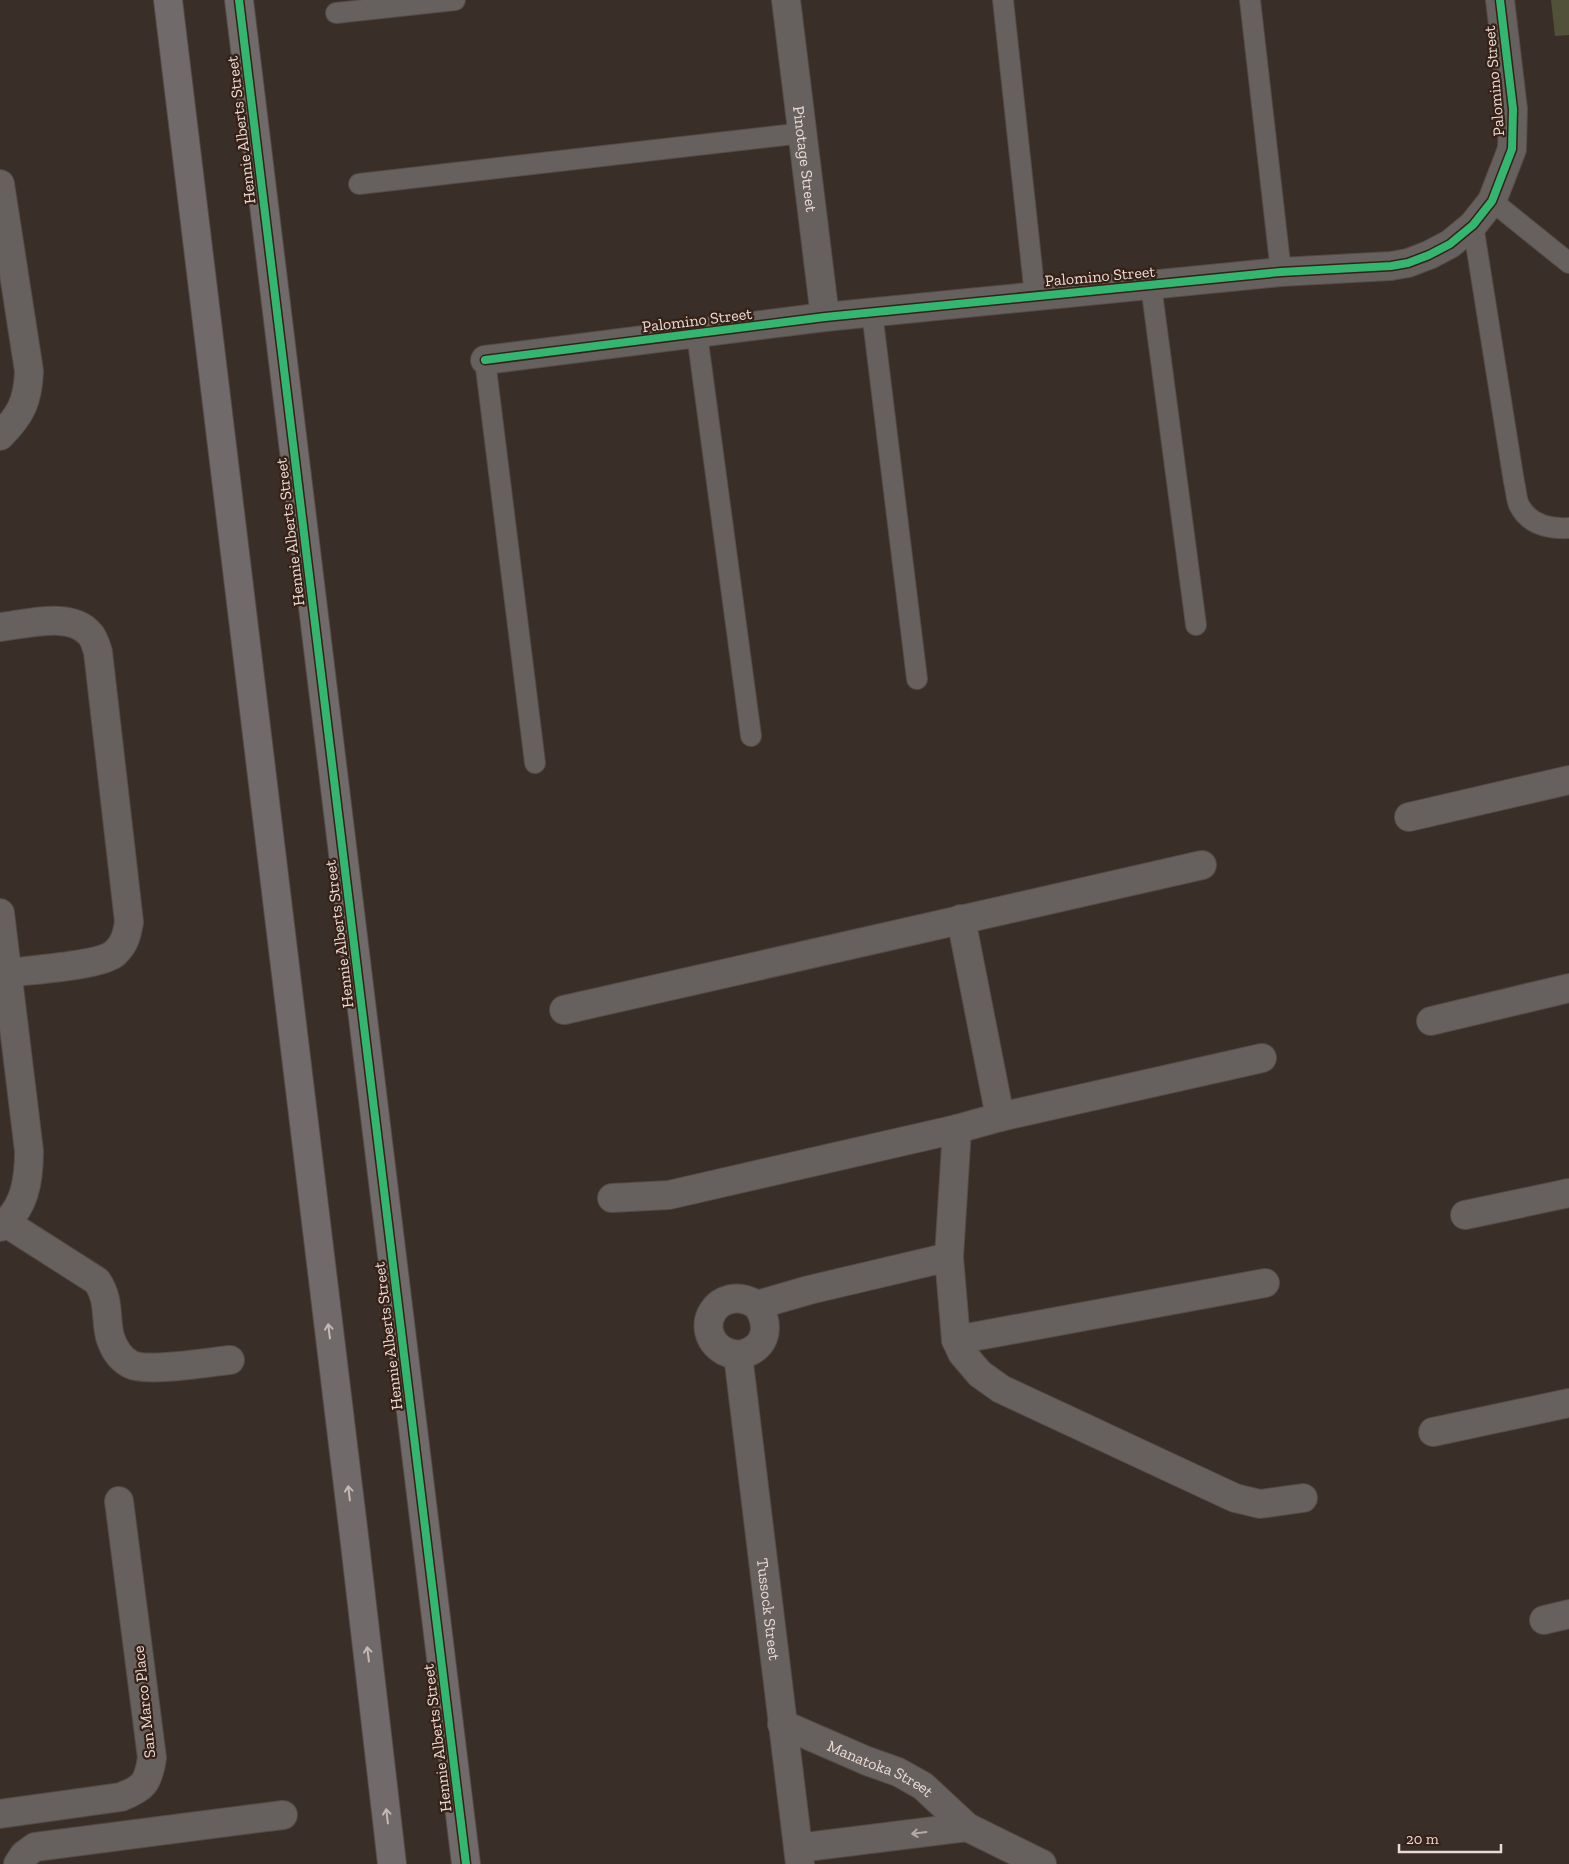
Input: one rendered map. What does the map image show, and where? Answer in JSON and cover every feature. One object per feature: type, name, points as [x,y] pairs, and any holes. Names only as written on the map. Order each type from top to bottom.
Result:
[{"type":"street","points":[[168,0],[354,1534],[392,1864]]},
{"type":"street","name":"Hennie Alberts Street","points":[[239,0],[466,1864]]},
{"type":"street","name":"Pinotage Street","points":[[786,0],[825,317]]},
{"type":"street","name":"Palomino Street","points":[[485,360],[872,312],[1281,272],[1391,266],[1429,255],[1450,244],[1473,225],[1492,201],[1512,149],[1513,109],[1500,0]]},
{"type":"street","points":[[0,184],[29,371],[29,390],[22,409],[11,425],[0,436]]},
{"type":"street","points":[[0,627],[58,620],[76,623],[91,634],[98,652],[129,922],[126,940],[114,955],[97,962],[7,972]]},
{"type":"street","points":[[1409,817],[1569,780]]},
{"type":"street","points":[[564,1010],[1202,865]]},
{"type":"street","points":[[0,913],[29,1151],[29,1166],[24,1196],[16,1210],[3,1225],[97,1281],[104,1291],[110,1336],[117,1354],[132,1365],[149,1368],[230,1360]]},
{"type":"street","points":[[961,919],[1000,1117]]},
{"type":"street","points":[[1431,1021],[1569,988]]},
{"type":"street","points":[[612,1198],[669,1195],[1262,1058]]},
{"type":"street","points":[[958,1129],[949,1257],[956,1340],[962,1353],[972,1366],[1001,1389],[1235,1498],[1260,1504],[1304,1498]]},
{"type":"street","points":[[1464,1215],[1569,1193]]},
{"type":"street","points":[[756,1305],[809,1290],[949,1257]]},
{"type":"street","points":[[956,1340],[1265,1282]]},
{"type":"street","points":[[736,1297],[747,1299],[756,1305],[763,1314],[766,1325],[764,1336],[759,1345],[750,1352],[738,1355],[727,1353],[718,1347],[711,1338],[708,1327],[710,1316],[716,1306],[725,1300],[736,1297]]},
{"type":"street","name":"Tussock Street","points":[[738,1355],[799,1856]]},
{"type":"street","points":[[1433,1432],[1569,1403]]},
{"type":"street","name":"San Marco Place","points":[[0,1814],[121,1797],[138,1790],[149,1776],[152,1758],[120,1500]]},
{"type":"street","name":"Manatoka Street","points":[[782,1724],[867,1761],[898,1772],[923,1786],[967,1827],[1042,1864]]},
{"type":"street","points":[[18,1864],[24,1855],[35,1848],[283,1815]]},
{"type":"street","points":[[799,1856],[967,1827]]},
{"type":"lane","points":[[336,13],[455,0]]},
{"type":"lane","points":[[1003,0],[1035,296]]},
{"type":"lane","points":[[1250,0],[1281,272]]},
{"type":"lane","points":[[360,184],[803,133]]},
{"type":"lane","points":[[1492,201],[1569,263]]},
{"type":"lane","points":[[1473,225],[1519,505],[1536,524],[1548,528],[1569,528]]},
{"type":"lane","points":[[1151,284],[1196,625]]},
{"type":"lane","points":[[872,312],[917,679]]},
{"type":"lane","points":[[697,334],[751,736]]},
{"type":"lane","points":[[485,360],[535,763]]},
{"type":"shaded area","points":[[1551,0],[1569,0],[1569,35],[1555,36]]},
{"type":"cycle path","points":[[239,0],[466,1864]]},
{"type":"cycle path","points":[[485,360],[825,317],[1281,272],[1391,266],[1408,263],[1450,244],[1473,225],[1492,201],[1512,149],[1513,109],[1500,0]]}]
